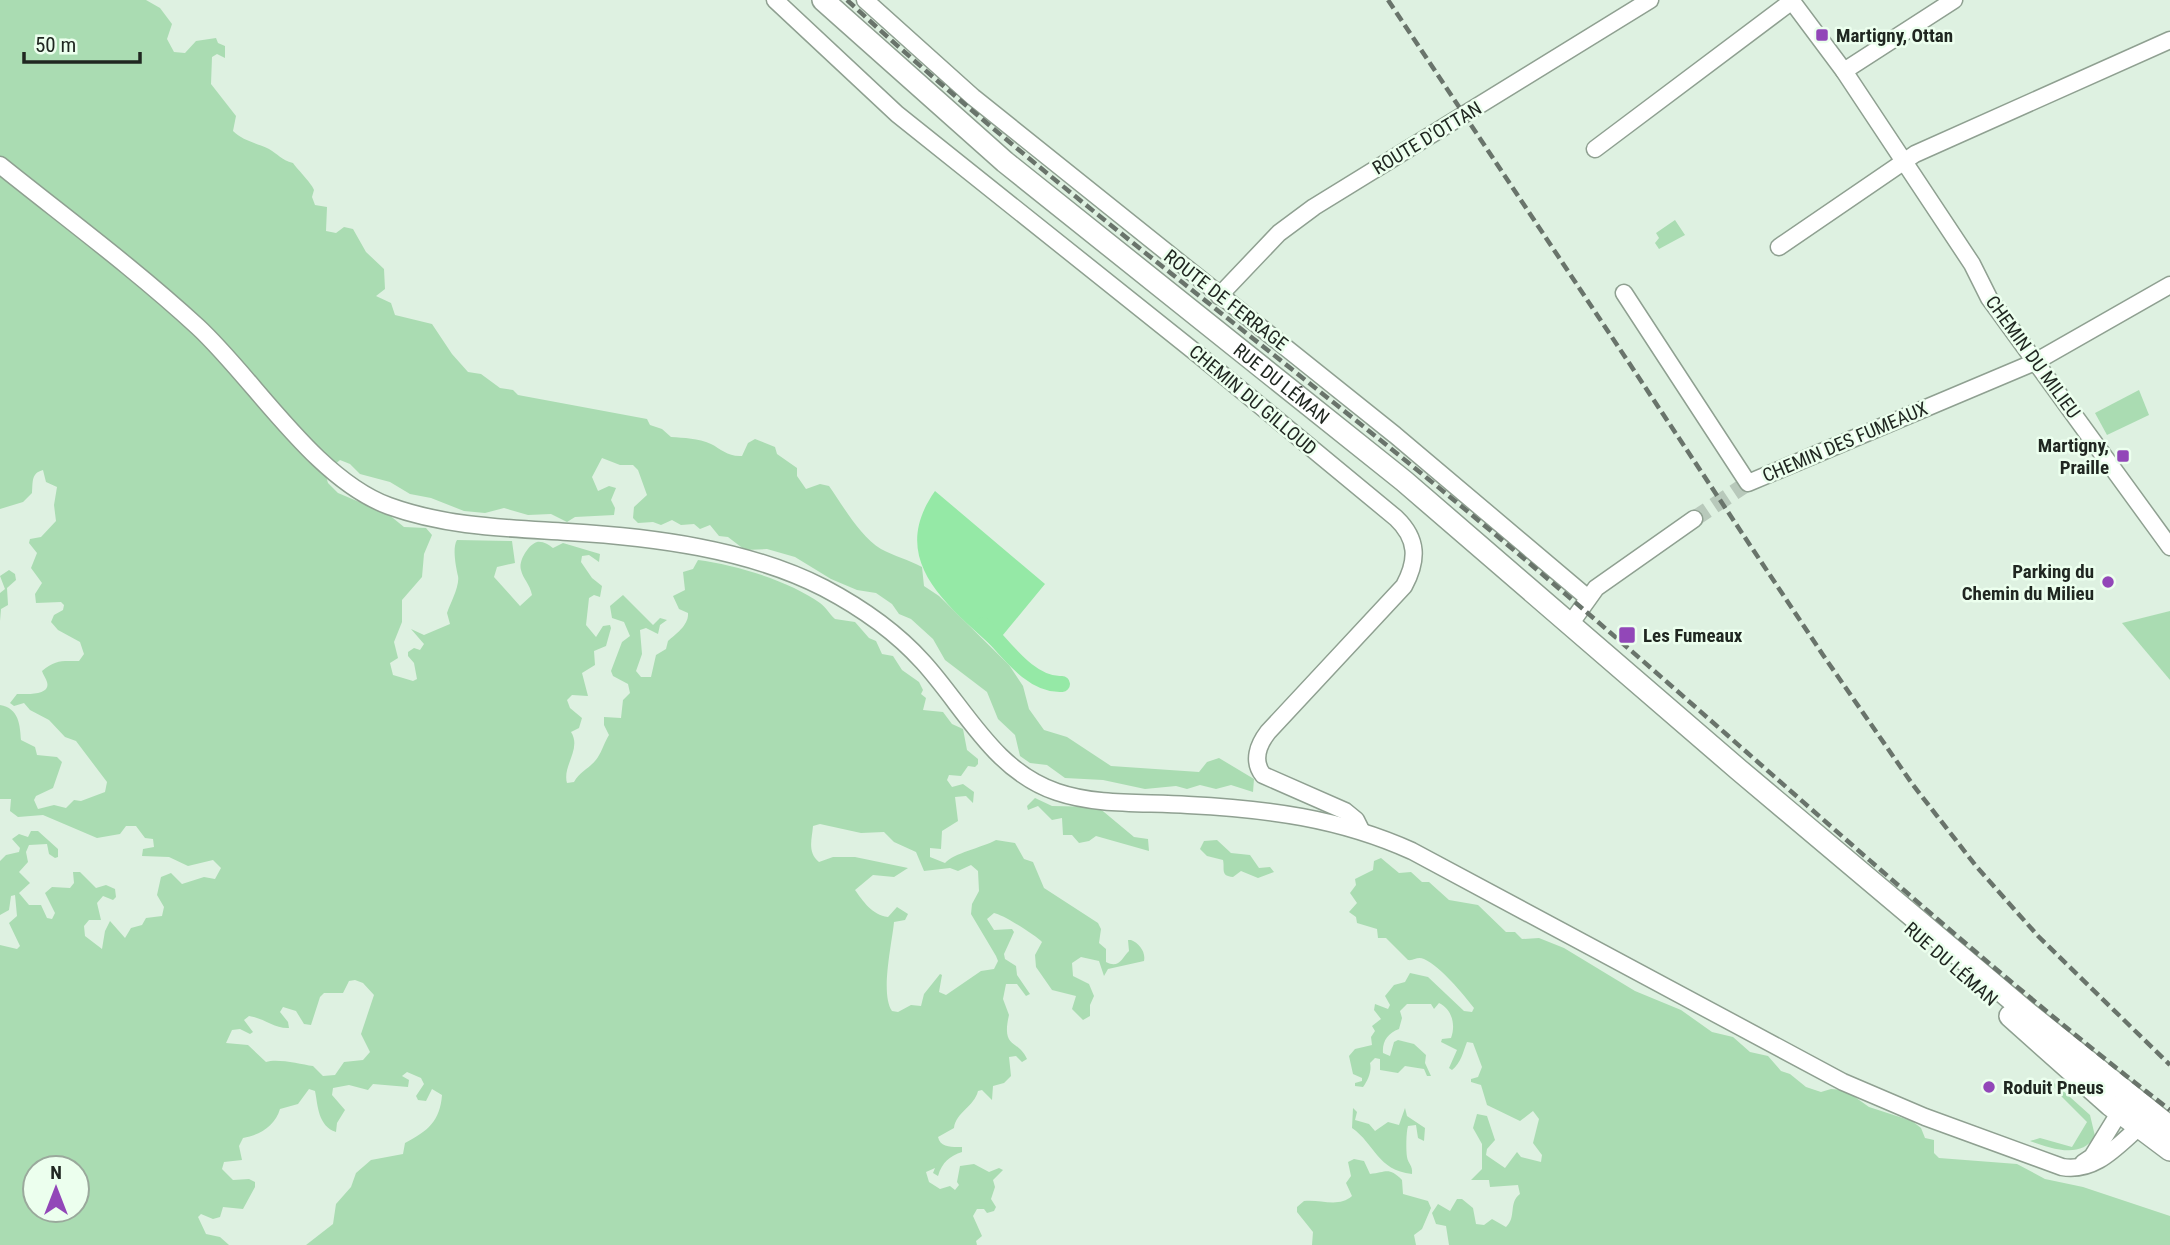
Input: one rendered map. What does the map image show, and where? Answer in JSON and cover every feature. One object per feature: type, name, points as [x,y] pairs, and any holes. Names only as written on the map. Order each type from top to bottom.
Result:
[{"type":"main road","name":"RUE DU LÉMAN","points":[[823,0],[1005,162],[1404,481],[1571,623],[2125,1105],[2154,1123],[2170,1150]]},
{"type":"street","name":"CHEMIN DU GILLOUD","points":[[775,0],[897,114],[1200,356],[1404,525],[1412,540],[1415,557],[1404,586],[1268,732],[1257,755],[1258,768],[1263,775],[1351,814],[1361,830]]},
{"type":"street","name":"ROUTE DE FERRAGE","points":[[865,0],[973,97],[1395,435],[1588,598]]},
{"type":"street","name":"ROUTE D'OTTAN","points":[[1219,296],[1279,233],[1314,207],[1650,0]]},
{"type":"street","points":[[1844,71],[1954,0]]},
{"type":"street","name":"CHEMIN DU MILIEU","points":[[1595,149],[1791,1],[1844,71],[1972,264],[1989,298],[2170,547]]},
{"type":"street","points":[[1779,247],[1903,162],[2170,40]]},
{"type":"street","points":[[0,164],[202,331],[340,478],[383,504],[413,514],[474,527],[573,532],[658,542],[737,557],[780,570],[842,599],[900,640],[933,673],[993,750],[1015,769],[1052,791],[1091,800],[1284,812],[1361,830],[1412,851],[1843,1082],[1925,1117],[2054,1163],[2074,1168],[2091,1166],[2154,1123]]},
{"type":"street","points":[[2035,362],[2170,285]]},
{"type":"street","name":"CHEMIN DES FUMEAUX","points":[[1623,293],[1748,483],[2035,362]]},
{"type":"street","points":[[1571,623],[1596,589],[1694,519]]},
{"type":"street","points":[[2054,1163],[2074,1166],[2089,1160],[2125,1105]]},
{"type":"shaded area","points":[[0,0],[146,0],[160,8],[172,24],[167,39],[174,52],[185,53],[196,41],[216,38],[218,43],[225,46],[225,58],[217,54],[212,57],[211,84],[236,116],[233,131],[293,163],[313,188],[315,205],[327,207],[326,231],[336,233],[344,227],[353,229],[366,252],[384,269],[385,289],[376,296],[391,303],[395,315],[432,324],[468,372],[481,374],[500,388],[513,390],[518,395],[647,419],[650,425],[662,429],[671,437],[701,441],[733,455],[742,456],[748,443],[755,439],[775,447],[777,454],[797,468],[797,476],[806,489],[820,484],[829,486],[852,520],[873,543],[922,567],[924,586],[939,596],[1009,665],[1023,686],[1029,709],[1044,730],[1067,737],[1111,766],[1199,772],[1207,762],[1219,758],[1254,779],[1253,792],[1231,785],[1216,789],[1200,785],[1187,789],[1176,786],[1145,789],[1103,780],[1065,778],[1047,765],[1030,763],[1020,756],[1015,735],[998,719],[987,692],[945,660],[933,639],[911,619],[899,614],[892,604],[876,593],[857,590],[831,579],[795,557],[767,549],[745,550],[728,537],[719,536],[710,525],[700,529],[694,524],[681,525],[672,520],[661,525],[653,522],[638,523],[633,518],[634,507],[647,495],[638,470],[633,465],[620,465],[602,458],[592,477],[598,491],[609,486],[616,488],[611,500],[615,508],[614,515],[575,517],[567,522],[551,514],[528,515],[504,508],[485,513],[464,511],[431,498],[410,494],[390,482],[360,474],[350,464],[340,460],[325,473],[328,483],[338,493],[388,514],[404,527],[426,528],[432,535],[424,554],[422,577],[402,600],[402,622],[394,642],[398,658],[390,663],[393,675],[413,681],[417,679],[414,663],[408,652],[414,648],[420,650],[424,644],[411,629],[424,635],[450,624],[447,613],[458,580],[455,553],[457,540],[512,541],[515,563],[497,567],[494,577],[520,606],[532,595],[520,566],[525,553],[534,543],[541,542],[553,548],[563,543],[600,554],[599,562],[589,555],[582,556],[581,562],[592,578],[602,586],[600,597],[594,595],[589,598],[586,625],[596,637],[603,626],[610,625],[611,628],[606,646],[594,651],[595,665],[582,673],[588,696],[572,695],[567,700],[570,708],[582,718],[579,728],[571,732],[574,745],[566,777],[567,783],[574,782],[595,761],[609,735],[604,725],[604,717],[621,718],[623,700],[630,693],[628,684],[613,676],[611,671],[622,642],[630,636],[624,622],[612,618],[610,606],[623,595],[653,625],[660,618],[667,620],[660,625],[658,634],[646,628],[640,630],[642,654],[636,671],[641,677],[651,677],[656,655],[666,649],[668,641],[681,629],[688,617],[688,613],[679,609],[673,596],[685,590],[683,572],[693,569],[698,560],[745,570],[778,581],[820,603],[835,619],[855,622],[869,638],[876,641],[882,654],[893,656],[902,670],[919,682],[923,690],[921,694],[926,698],[923,710],[943,712],[952,724],[963,729],[967,750],[978,759],[978,764],[975,767],[968,766],[961,776],[949,775],[947,780],[952,787],[963,784],[974,792],[973,803],[966,796],[955,797],[958,821],[942,831],[941,849],[930,848],[930,857],[945,863],[955,856],[996,840],[1015,843],[1024,859],[1033,862],[1044,888],[1098,923],[1101,929],[1099,943],[1106,949],[1106,962],[1120,962],[1129,951],[1128,940],[1134,941],[1141,948],[1144,961],[1108,969],[1104,976],[1099,961],[1081,957],[1072,963],[1073,976],[1089,984],[1094,996],[1090,1005],[1090,1016],[1083,1020],[1072,1009],[1076,996],[1052,990],[1036,967],[1035,955],[1042,942],[998,914],[994,913],[987,919],[994,930],[1012,929],[1014,932],[1004,954],[1005,959],[1016,966],[1017,975],[1030,994],[1026,996],[1017,984],[1006,984],[1003,999],[1009,1015],[1009,1039],[1027,1059],[1022,1062],[1016,1056],[1009,1057],[1011,1076],[1004,1083],[993,1086],[992,1100],[982,1090],[978,1091],[955,1122],[954,1128],[938,1137],[944,1145],[962,1147],[962,1152],[947,1160],[938,1176],[933,1173],[935,1168],[926,1172],[929,1182],[940,1189],[950,1186],[955,1190],[959,1185],[957,1182],[960,1166],[974,1164],[989,1172],[999,1168],[1003,1170],[993,1180],[995,1187],[991,1199],[996,1207],[994,1211],[987,1213],[984,1209],[977,1209],[973,1216],[982,1236],[976,1241],[977,1245],[306,1245],[333,1224],[336,1204],[351,1187],[356,1173],[371,1160],[403,1154],[405,1143],[426,1129],[439,1112],[442,1095],[432,1089],[426,1101],[418,1100],[416,1096],[424,1084],[421,1078],[407,1072],[402,1076],[409,1080],[408,1087],[373,1084],[368,1090],[349,1085],[333,1088],[332,1095],[345,1110],[337,1123],[336,1132],[322,1120],[315,1091],[309,1089],[298,1104],[280,1109],[266,1129],[243,1138],[239,1146],[242,1160],[224,1162],[222,1169],[233,1180],[249,1179],[255,1182],[243,1209],[223,1207],[220,1217],[213,1219],[201,1214],[198,1217],[206,1234],[220,1237],[229,1245],[0,1245],[0,945],[17,949],[20,946],[9,923],[17,916],[15,895],[11,896],[9,910],[0,915],[0,861],[6,855],[19,852],[20,848],[12,839],[19,834],[28,837],[31,831],[38,831],[58,849],[58,857],[55,858],[49,854],[47,844],[29,845],[26,852],[28,862],[19,872],[30,883],[19,893],[29,905],[41,905],[47,918],[52,919],[55,913],[45,893],[52,887],[70,888],[74,883],[73,872],[80,872],[96,888],[106,885],[115,889],[116,897],[113,900],[103,896],[97,903],[101,920],[89,920],[84,926],[85,936],[102,949],[110,921],[125,938],[131,928],[142,925],[146,918],[162,916],[164,907],[157,895],[161,877],[171,873],[182,884],[204,877],[215,879],[221,868],[213,860],[188,866],[169,857],[142,856],[143,849],[154,847],[153,839],[145,838],[136,826],[126,826],[120,834],[97,838],[43,815],[18,817],[10,811],[11,799],[0,799],[0,705],[15,713],[21,740],[35,747],[37,755],[57,757],[62,762],[53,788],[36,796],[34,800],[38,809],[54,805],[66,808],[74,800],[81,801],[105,792],[107,782],[76,741],[65,737],[49,720],[30,710],[24,703],[14,706],[10,703],[17,694],[45,690],[47,682],[42,671],[51,664],[79,661],[84,654],[80,642],[58,630],[51,622],[54,615],[63,610],[64,605],[61,602],[36,603],[35,594],[42,583],[31,568],[37,553],[29,543],[30,539],[41,537],[56,521],[54,505],[57,487],[46,482],[43,470],[36,473],[32,493],[23,502],[0,509]],"holes":[[[820,824],[861,833],[884,832],[894,842],[916,852],[924,871],[950,868],[958,871],[971,865],[978,871],[979,891],[972,904],[971,914],[996,956],[998,961],[994,969],[981,971],[946,995],[939,992],[940,974],[924,994],[921,1006],[911,1005],[898,1012],[892,1011],[887,981],[894,922],[905,920],[908,914],[897,907],[888,917],[882,916],[868,907],[855,890],[873,875],[894,877],[908,868],[855,857],[833,857],[819,862],[811,845],[813,826]],[[349,981],[363,983],[374,995],[361,1034],[370,1052],[363,1060],[344,1062],[335,1075],[323,1076],[313,1066],[282,1061],[266,1062],[248,1045],[226,1043],[232,1030],[240,1029],[250,1034],[253,1032],[244,1020],[249,1016],[289,1028],[280,1012],[283,1007],[296,1011],[304,1024],[311,1025],[320,997],[324,993],[343,993]]]},
{"type":"shaded area","points":[[1675,220],[1685,235],[1659,249],[1655,243],[1659,238],[1656,233]]},
{"type":"shaded area","points":[[2139,390],[2149,415],[2107,435],[2095,413]]},
{"type":"shaded area","points":[[935,491],[1045,584],[993,647],[941,597],[928,578],[920,559],[917,538],[922,515]]},
{"type":"shaded area","points":[[9,570],[15,574],[16,580],[7,588],[8,605],[1,609],[0,621],[0,593],[5,589],[0,576]]},
{"type":"shaded area","points":[[2170,611],[2170,680],[2122,623]]},
{"type":"shaded area","points":[[1035,798],[1052,806],[1098,807],[1134,837],[1148,839],[1149,851],[1096,836],[1079,843],[1072,835],[1063,835],[1062,818],[1052,820],[1038,806],[1028,810],[1027,806]]},
{"type":"shaded area","points":[[1217,840],[1231,853],[1250,855],[1259,868],[1270,867],[1274,872],[1258,878],[1241,871],[1233,877],[1226,875],[1223,860],[1207,856],[1200,849],[1204,841]]},
{"type":"shaded area","points":[[1381,858],[1399,873],[1411,872],[1422,882],[1429,882],[1449,900],[1478,905],[1506,932],[1515,932],[1522,939],[1539,938],[1564,948],[1635,991],[1681,1010],[1712,1032],[1733,1037],[1750,1052],[1768,1056],[1781,1071],[1790,1074],[1806,1087],[1821,1092],[1831,1089],[1845,1090],[1869,1107],[1912,1121],[1921,1128],[1925,1138],[1934,1140],[1934,1153],[1939,1158],[2017,1164],[2045,1179],[2083,1187],[2170,1216],[2170,1245],[1449,1245],[1446,1226],[1436,1224],[1432,1213],[1438,1204],[1450,1211],[1457,1199],[1462,1199],[1473,1208],[1476,1224],[1484,1225],[1492,1219],[1506,1227],[1511,1219],[1514,1202],[1520,1194],[1518,1185],[1490,1187],[1489,1180],[1471,1180],[1482,1169],[1482,1144],[1473,1128],[1477,1114],[1487,1116],[1495,1140],[1487,1149],[1486,1155],[1505,1168],[1517,1152],[1521,1157],[1541,1162],[1542,1155],[1533,1143],[1539,1119],[1533,1111],[1520,1121],[1487,1105],[1481,1085],[1471,1082],[1471,1079],[1478,1077],[1482,1067],[1473,1043],[1467,1042],[1458,1064],[1452,1070],[1449,1068],[1457,1050],[1441,1042],[1442,1039],[1451,1038],[1453,1023],[1450,1013],[1439,1003],[1434,1009],[1431,1004],[1407,1004],[1400,1011],[1402,1018],[1399,1029],[1386,1038],[1383,1049],[1383,1053],[1390,1056],[1394,1042],[1398,1040],[1414,1044],[1426,1055],[1425,1063],[1431,1076],[1427,1076],[1424,1069],[1405,1066],[1398,1073],[1380,1070],[1380,1059],[1375,1058],[1370,1063],[1369,1075],[1363,1087],[1355,1086],[1362,1078],[1353,1074],[1349,1056],[1355,1049],[1372,1045],[1371,1037],[1375,1031],[1372,1026],[1381,1019],[1374,1010],[1375,1004],[1388,1009],[1390,1005],[1385,996],[1394,985],[1405,982],[1410,973],[1428,977],[1464,1011],[1472,1012],[1474,1008],[1431,963],[1422,958],[1408,960],[1386,938],[1378,938],[1377,929],[1357,923],[1356,917],[1349,912],[1357,903],[1350,893],[1356,885],[1355,879],[1373,870],[1374,861]]},
{"type":"shaded area","points":[[2051,1080],[2090,1115],[2095,1136],[2082,1148],[2065,1150],[2030,1141],[2040,1138],[2072,1147],[2087,1122],[2057,1092]]},
{"type":"shaded area","points":[[1353,1108],[1357,1112],[1355,1120],[1369,1124],[1375,1131],[1388,1122],[1399,1125],[1405,1108],[1407,1116],[1425,1128],[1424,1141],[1418,1138],[1416,1125],[1408,1126],[1407,1154],[1412,1174],[1400,1172],[1384,1162],[1352,1128]]},
{"type":"shaded area","points":[[1354,1159],[1364,1161],[1370,1174],[1387,1171],[1393,1173],[1402,1180],[1403,1194],[1428,1201],[1431,1208],[1422,1229],[1414,1235],[1416,1245],[1312,1245],[1313,1232],[1297,1212],[1297,1207],[1304,1201],[1341,1202],[1352,1196],[1346,1183],[1351,1176],[1348,1162]]},
{"type":"waterway","points":[[983,625],[1028,672],[1050,683],[1062,684]]},
{"type":"tunnel","points":[[1694,519],[1748,483]]},
{"type":"railway","points":[[847,0],[1087,206],[1497,536],[1998,971],[2170,1110]]},
{"type":"railway","points":[[1388,0],[1823,655],[1913,785],[1976,866],[2038,936],[2170,1065]]},
{"type":"place","name":"Martigny, Ottan","points":[[1822,35]]},
{"type":"place","name":"Martigny, Praille","points":[[2123,456]]},
{"type":"place","name":"Parking du Chemin du Milieu","points":[[2108,582]]},
{"type":"place","name":"Les Fumeaux","points":[[1627,635]]},
{"type":"place","name":"Roduit Pneus","points":[[1989,1087]]}]
